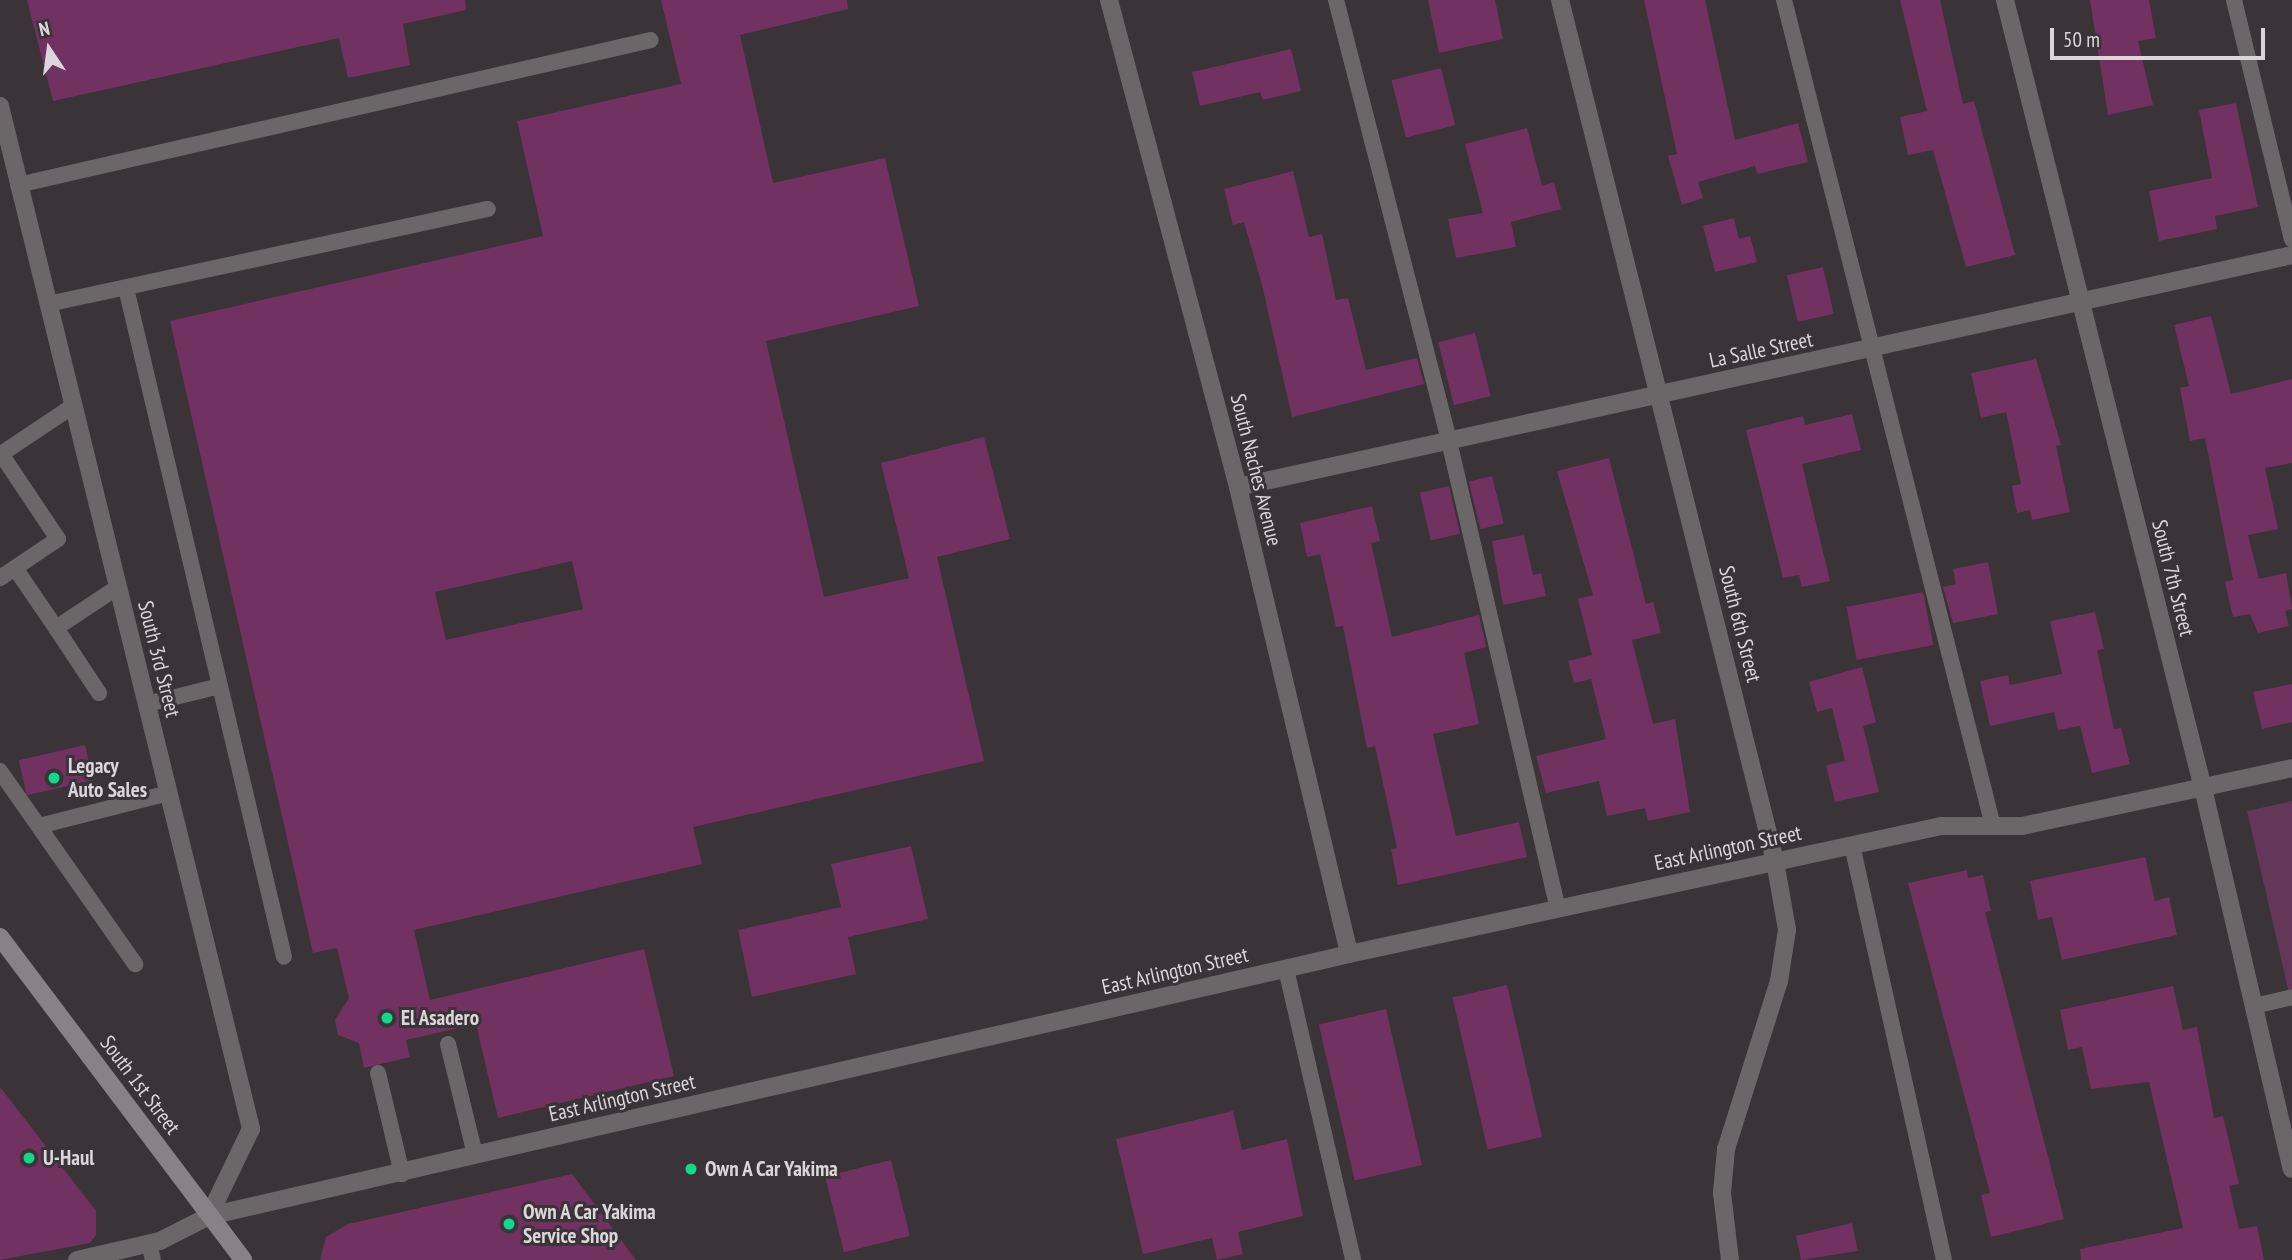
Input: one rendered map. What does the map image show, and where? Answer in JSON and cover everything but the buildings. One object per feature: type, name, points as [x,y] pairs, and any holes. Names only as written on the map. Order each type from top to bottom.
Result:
[{"type":"main road","name":"South 1st Street","points":[[0,937],[6,957],[243,1260]]},
{"type":"street","name":"South Naches Avenue","points":[[1109,0],[1238,487],[1349,954]]},
{"type":"street","name":"South 6th Street","points":[[1560,0],[1774,861],[1787,930],[1779,981],[1726,1149],[1722,1193],[1730,1260]]},
{"type":"street","name":"South 7th Street","points":[[2006,0],[2079,306],[2203,788],[2292,1169]]},
{"type":"street","name":"South 3rd Street","points":[[0,107],[251,1129],[209,1216]]},
{"type":"street","points":[[0,160],[19,185]]},
{"type":"street","name":"La Salle Street","points":[[1238,487],[2079,306],[2292,256]]},
{"type":"street","name":"East Arlington Street","points":[[76,1260],[151,1252],[209,1216],[402,1174],[1349,954],[1941,826],[2022,826],[2292,768]]},
{"type":"lane","points":[[1336,0],[1449,441],[1558,908]]},
{"type":"lane","points":[[1784,0],[1870,350],[1993,826]]},
{"type":"lane","points":[[2234,0],[2292,239]]},
{"type":"lane","points":[[19,185],[651,40]]},
{"type":"lane","points":[[48,304],[488,209]]},
{"type":"lane","points":[[126,288],[284,957]]},
{"type":"lane","points":[[0,578],[58,539],[1,454],[73,406]]},
{"type":"lane","points":[[15,568],[99,693]]},
{"type":"lane","points":[[56,628],[118,587]]},
{"type":"lane","points":[[147,704],[220,686]]},
{"type":"lane","points":[[0,771],[135,964]]},
{"type":"lane","points":[[38,826],[169,793]]},
{"type":"lane","points":[[1852,845],[1944,1260]]},
{"type":"lane","points":[[1286,969],[1353,1260]]},
{"type":"lane","points":[[2254,1006],[2292,997]]},
{"type":"lane","points":[[448,1044],[475,1155]]},
{"type":"lane","points":[[378,1073],[402,1174]]},
{"type":"shaded area","points":[[2292,801],[2292,1006],[2247,811]]},
{"type":"place","name":"Legacy Auto Sales","points":[[54,778]]},
{"type":"place","name":"El Asadero","points":[[387,1018]]},
{"type":"place","name":"U-Haul","points":[[29,1158]]},
{"type":"place","name":"Own A Car Yakima","points":[[691,1169]]},
{"type":"place","name":"Own A Car Yakima Service Shop","points":[[509,1224]]}]
